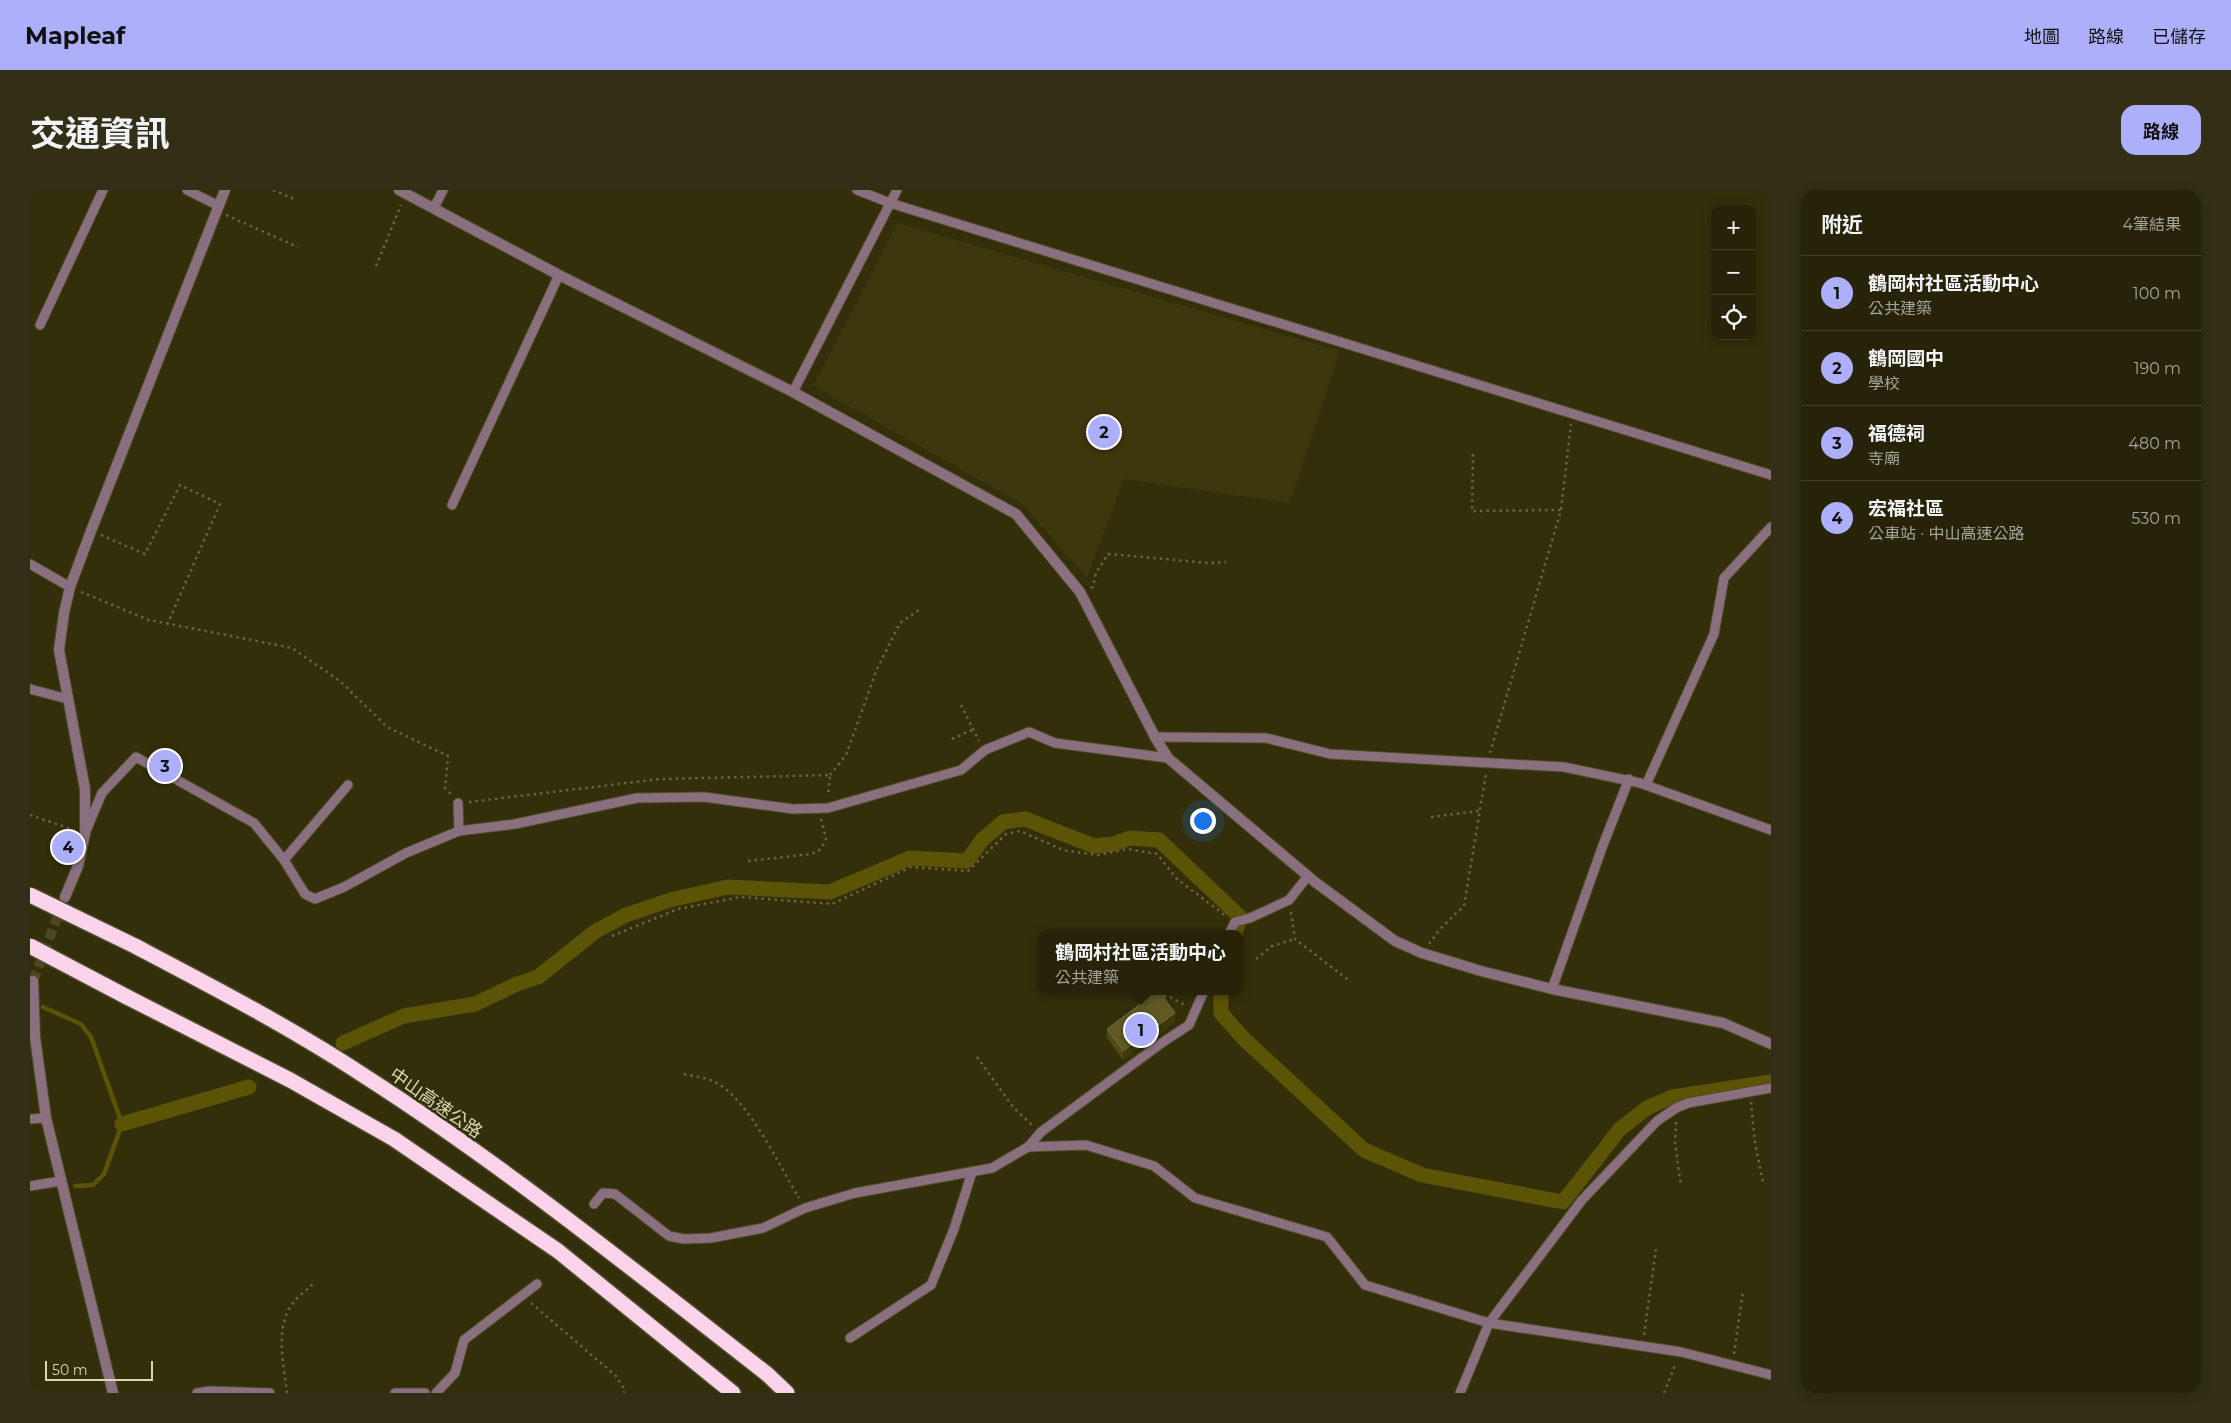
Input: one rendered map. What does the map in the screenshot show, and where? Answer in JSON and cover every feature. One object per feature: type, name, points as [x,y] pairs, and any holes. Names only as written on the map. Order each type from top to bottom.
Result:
[{"type":"highway","name":"中山高速公路","points":[[30,895],[135,946],[242,1002],[366,1076],[542,1198],[760,1368],[787,1393]]},
{"type":"highway","points":[[30,946],[290,1080],[394,1139],[502,1215],[558,1250],[733,1393]]},
{"type":"street","points":[[65,897],[78,866],[85,834],[85,789],[59,650],[64,613],[70,587],[91,531],[224,190]]},
{"type":"street","points":[[402,192],[559,275],[793,392],[1016,514],[1080,592],[1155,737],[1168,758],[1308,876],[1395,941],[1422,953],[1481,971],[1552,988],[1723,1023],[1771,1044]]},
{"type":"street","points":[[32,981],[35,1037],[46,1118],[113,1393]]},
{"type":"lane","points":[[40,324],[103,190]]},
{"type":"lane","points":[[187,190],[218,208]]},
{"type":"lane","points":[[434,208],[443,190]]},
{"type":"lane","points":[[857,190],[890,203],[1771,476]]},
{"type":"lane","points":[[793,392],[897,190]]},
{"type":"lane","points":[[452,505],[559,275]]},
{"type":"lane","points":[[1646,785],[1714,634],[1724,578],[1771,527]]},
{"type":"lane","points":[[30,564],[70,587]]},
{"type":"lane","points":[[30,689],[68,699]]},
{"type":"lane","points":[[85,834],[102,793],[136,756],[254,823],[284,860],[305,894],[315,899],[344,887],[406,853],[459,831],[515,824],[637,798],[704,797],[793,809],[828,808],[961,770],[986,750],[1029,732],[1055,743],[1168,758]]},
{"type":"lane","points":[[1155,737],[1266,738],[1330,754],[1564,767],[1629,779],[1771,830]]},
{"type":"lane","points":[[1552,988],[1602,845],[1629,779]]},
{"type":"lane","points":[[284,860],[348,785]]},
{"type":"lane","points":[[458,803],[459,831]]},
{"type":"lane","points":[[1231,930],[1234,922],[1250,918],[1289,900],[1308,876]]},
{"type":"lane","points":[[594,1204],[603,1193],[615,1194],[669,1236],[684,1239],[711,1238],[762,1228],[805,1208],[855,1193],[992,1168],[1028,1147],[1040,1132],[1189,1025],[1202,995]]},
{"type":"lane","points":[[1460,1393],[1489,1322],[1582,1200],[1657,1121],[1676,1108],[1688,1103],[1771,1088]]},
{"type":"lane","points":[[30,1119],[46,1118]]},
{"type":"lane","points":[[1028,1147],[1086,1145],[1154,1166],[1195,1198],[1327,1236],[1365,1285],[1489,1322],[1681,1352],[1771,1375]]},
{"type":"lane","points":[[850,1338],[932,1284],[954,1229],[972,1172]]},
{"type":"lane","points":[[30,1186],[61,1181]]},
{"type":"lane","points":[[436,1393],[455,1373],[464,1340],[537,1284]]},
{"type":"lane","points":[[197,1393],[210,1391],[270,1393]]},
{"type":"lane","points":[[395,1393],[425,1393]]},
{"type":"path","points":[[273,190],[294,199]]},
{"type":"path","points":[[376,266],[402,192]]},
{"type":"path","points":[[218,208],[298,247]]},
{"type":"path","points":[[1422,953],[1440,929],[1464,906],[1487,764],[1561,510],[1572,413]]},
{"type":"path","points":[[1473,454],[1472,510],[1561,510]]},
{"type":"path","points":[[91,531],[145,554],[180,486],[220,504],[167,625]]},
{"type":"path","points":[[1080,592],[1093,587],[1096,573],[1108,554],[1210,564],[1226,562]]},
{"type":"path","points":[[70,587],[149,620],[167,625],[248,638],[292,648],[340,681],[387,727],[448,756],[445,788],[458,803],[660,779],[830,775]]},
{"type":"path","points":[[828,808],[830,775],[846,755],[877,669],[900,623],[919,610]]},
{"type":"path","points":[[961,705],[972,730],[986,750]]},
{"type":"path","points":[[952,740],[972,730]]},
{"type":"path","points":[[748,861],[812,854],[821,849],[826,839],[817,808]]},
{"type":"path","points":[[1431,817],[1478,811]]},
{"type":"path","points":[[30,815],[85,834]]},
{"type":"path","points":[[612,936],[678,909],[742,896],[832,904],[911,867],[968,872],[1006,834],[1020,830],[1063,850],[1098,855],[1127,849],[1157,854],[1177,880],[1234,922]]},
{"type":"path","points":[[1289,900],[1295,939],[1351,982]]},
{"type":"path","points":[[1256,959],[1272,946],[1295,939]]},
{"type":"path","points":[[1159,995],[1170,997],[1195,1010]]},
{"type":"path","points":[[976,1057],[1013,1107],[1040,1132]]},
{"type":"path","points":[[684,1074],[715,1082],[731,1092],[746,1109],[805,1208]]},
{"type":"path","points":[[1751,1092],[1755,1143],[1763,1182]]},
{"type":"path","points":[[1676,1108],[1675,1143],[1681,1186]]},
{"type":"path","points":[[1643,1346],[1656,1249]]},
{"type":"path","points":[[287,1393],[282,1337],[286,1315],[293,1302],[313,1284]]},
{"type":"path","points":[[1733,1366],[1743,1291]]},
{"type":"path","points":[[522,1296],[616,1376],[624,1393]]},
{"type":"path","points":[[1664,1393],[1681,1352]]},
{"type":"shaded area","points":[[898,223],[1340,351],[1290,503],[1124,479],[1087,578],[1022,504],[813,386]]},
{"type":"building","points":[[1153,995],[1162,995],[1175,1013],[1123,1051],[1107,1029]]},
{"type":"waterway","points":[[343,1043],[404,1016],[475,1004],[517,984],[538,977],[596,931],[626,915],[670,900],[728,887],[830,892],[910,858],[967,861],[982,840],[1003,822],[1025,819],[1094,846],[1113,844],[1130,838],[1159,840],[1240,917],[1236,930]]},
{"type":"waterway","points":[[1221,995],[1221,1013],[1244,1039],[1364,1150],[1422,1175],[1563,1202],[1620,1129],[1647,1108],[1672,1097],[1771,1082]]},
{"type":"waterway","points":[[43,1007],[81,1024],[91,1037],[122,1124],[104,1174],[93,1185],[75,1186]]},
{"type":"waterway","points":[[122,1124],[249,1087]]},
{"type":"tunnel","points":[[33,981],[62,905]]},
{"type":"place","name":"鶴岡國中","points":[[1104,432]]},
{"type":"place","name":"福德祠","points":[[165,766]]},
{"type":"place","name":"宏福社區","points":[[68,847]]},
{"type":"place","name":"鶴岡村社區活動中心","points":[[1141,1030]]}]
